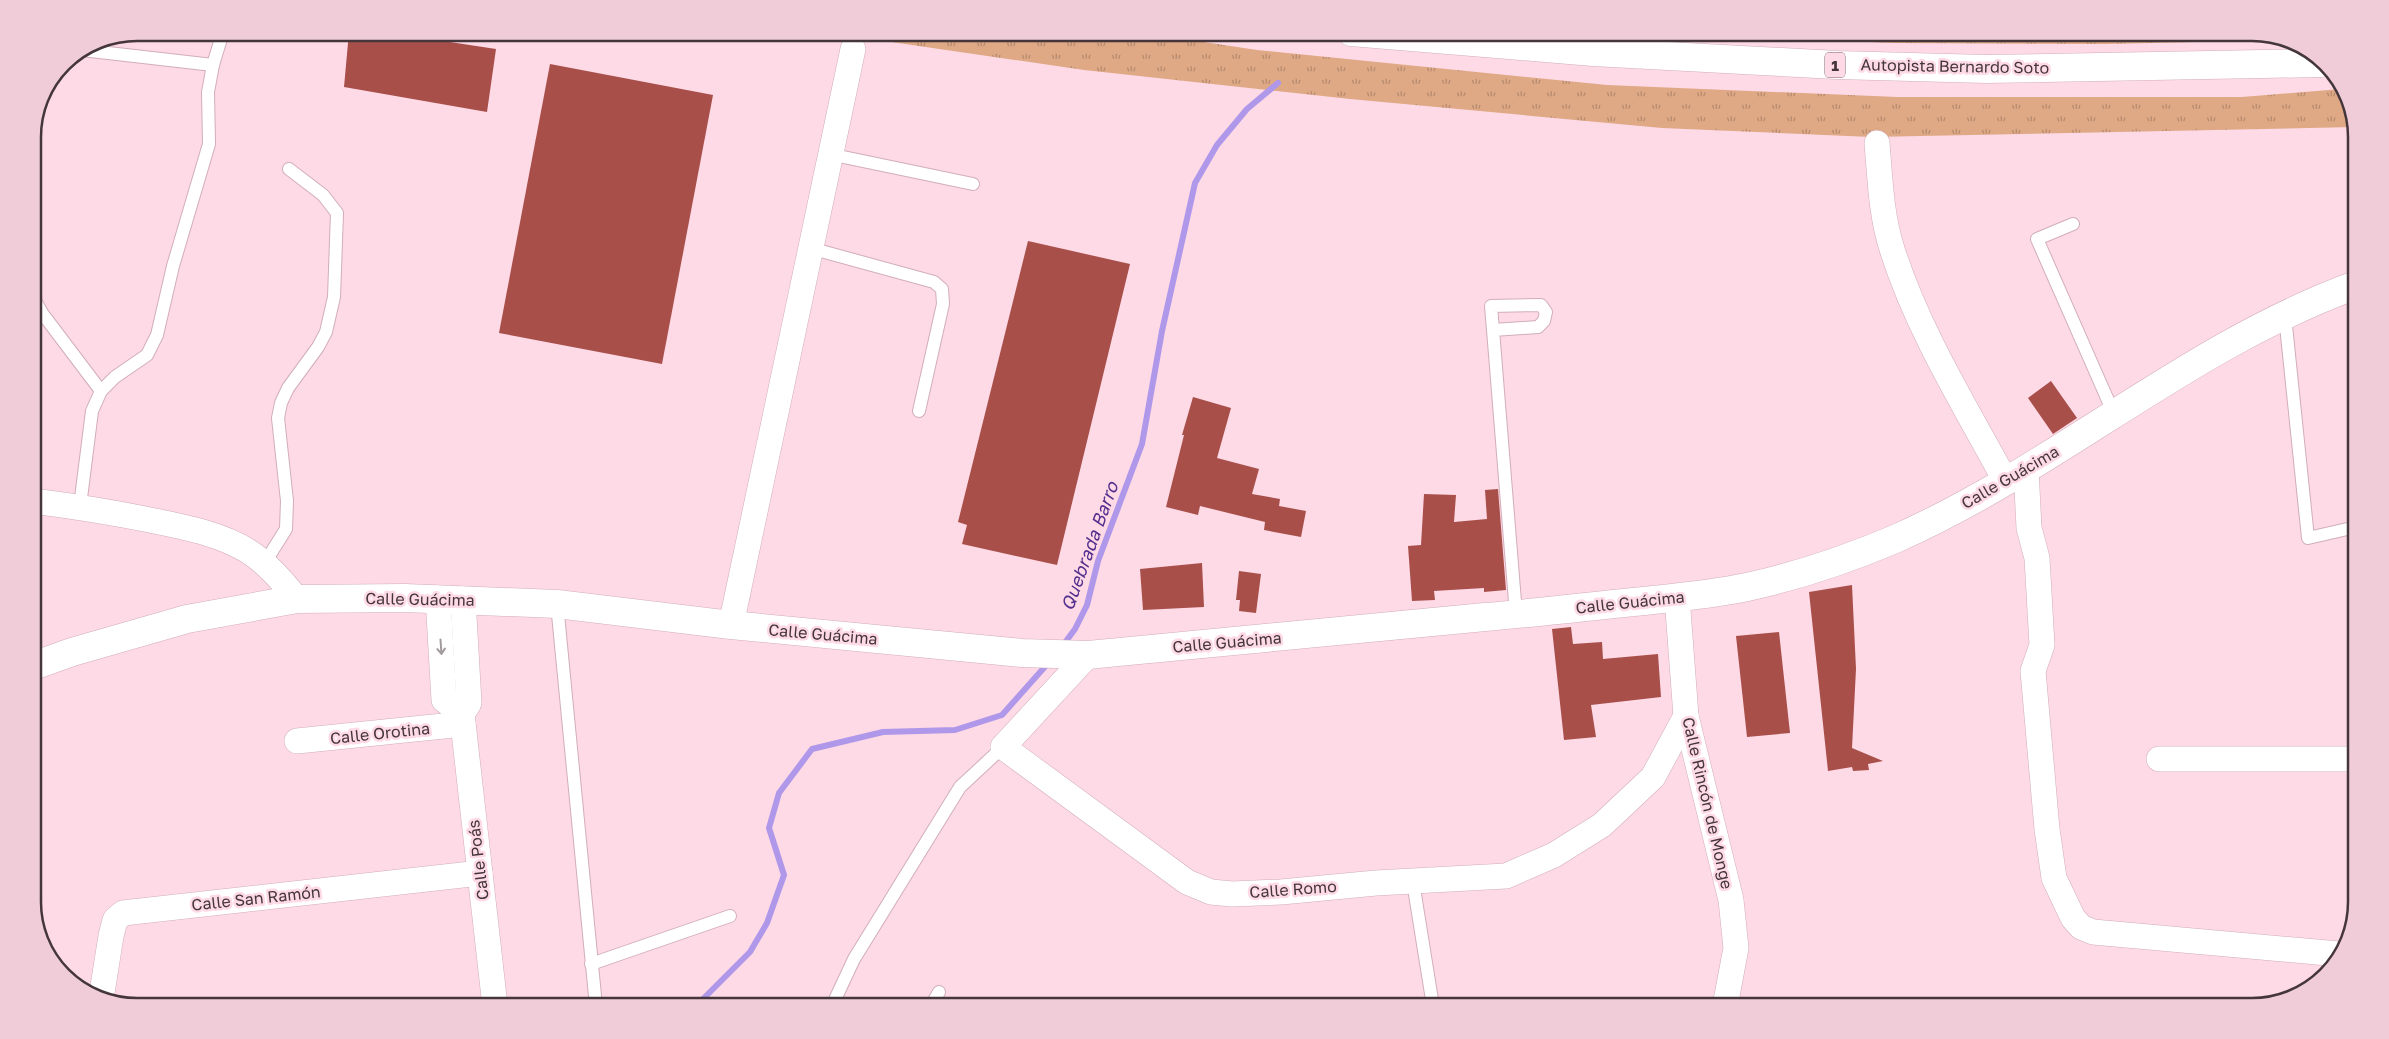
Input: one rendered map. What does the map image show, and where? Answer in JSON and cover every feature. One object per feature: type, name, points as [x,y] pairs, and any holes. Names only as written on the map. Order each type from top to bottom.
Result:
[{"type":"main road","name":"Autopista Bernardo Soto","points":[[1460,41],[1593,52],[1837,65],[1986,68],[2311,62]]},
{"type":"main road","name":"Calle Guácima","points":[[41,663],[72,652],[187,619],[297,599],[450,599],[557,604],[731,625],[1022,653],[1080,654],[1516,614],[1677,597],[1746,587],[1844,558],[1896,538],[2024,471],[2208,357],[2285,316],[2348,288]]},
{"type":"street","points":[[731,625],[829,154],[853,49]]},
{"type":"street","points":[[1878,143],[1881,202],[1895,257],[1922,328],[2024,471],[2041,526],[2037,558],[2042,645],[2033,671],[2047,829],[2054,878],[2073,918],[2081,927],[2093,932],[2333,953]]},
{"type":"street","points":[[41,502],[80,506],[186,527],[226,540],[249,552],[264,564],[297,599]]},
{"type":"street","name":"Calle Rincón de Monge","points":[[1677,597],[1686,716],[1731,900],[1736,948],[1727,998]]},
{"type":"street","name":"Calle Poás","points":[[450,599],[469,703],[462,719],[494,998]]},
{"type":"street","points":[[1003,747],[1080,654]]},
{"type":"street","name":"Calle Romo","points":[[1003,747],[1187,882],[1211,892],[1271,892],[1376,883],[1506,876],[1554,855],[1602,825],[1653,777],[1686,716]]},
{"type":"street","name":"Calle Orotina","points":[[297,741],[462,719]]},
{"type":"street","points":[[2159,760],[2348,760]]},
{"type":"street","name":"Calle San Ramón","points":[[102,991],[115,920],[123,913],[480,873]]},
{"type":"lane","points":[[80,506],[89,424],[101,390],[115,377],[147,355],[157,335],[173,266],[209,144],[208,92],[212,65],[220,41]]},
{"type":"lane","points":[[95,51],[212,65]]},
{"type":"lane","points":[[829,154],[974,184]]},
{"type":"lane","points":[[264,564],[286,528],[287,501],[278,418],[281,403],[288,388],[322,339],[334,297],[337,213],[323,195],[289,169]]},
{"type":"lane","points":[[2073,224],[2037,239],[2114,414]]},
{"type":"lane","points":[[810,248],[934,282],[942,289],[943,304],[919,411]]},
{"type":"lane","points":[[41,311],[101,390]]},
{"type":"lane","points":[[2285,316],[2308,538],[2348,529]]},
{"type":"lane","points":[[1493,330],[1516,614]]},
{"type":"lane","points":[[557,604],[595,998]]},
{"type":"lane","points":[[836,998],[854,959],[960,787],[1003,747]]},
{"type":"lane","points":[[1413,882],[1432,998]]},
{"type":"lane","points":[[591,964],[730,916]]},
{"type":"lane","points":[[936,998],[939,992]]},
{"type":"green space","points":[[885,41],[1197,41],[1257,50],[1607,85],[1897,97],[2242,97],[2335,89],[2343,106],[2347,127],[1871,137],[1662,128],[1350,99],[1084,70]]},
{"type":"green space","points":[[1845,41],[2244,41],[2106,44]]},
{"type":"building","points":[[348,41],[443,41],[496,49],[487,112],[344,87]]},
{"type":"building","points":[[550,64],[713,95],[662,364],[499,333]]},
{"type":"building","points":[[1028,241],[1130,264],[1057,565],[962,544],[967,525],[958,522]]},
{"type":"building","points":[[2051,381],[2077,418],[2053,434],[2028,398]]},
{"type":"building","points":[[1193,397],[1231,408],[1217,458],[1259,469],[1252,494],[1280,499],[1279,506],[1306,511],[1301,537],[1264,530],[1265,522],[1200,506],[1198,515],[1166,507],[1184,435],[1182,435]]},
{"type":"building","points":[[1498,489],[1506,590],[1484,592],[1484,588],[1434,591],[1435,600],[1412,601],[1408,546],[1421,545],[1424,494],[1456,495],[1454,522],[1487,519],[1485,490]]},
{"type":"building","points":[[1202,563],[1204,607],[1143,610],[1140,569]]},
{"type":"building","points":[[1239,571],[1261,574],[1256,613],[1239,611],[1240,600],[1236,600]]},
{"type":"building","points":[[1852,585],[1856,669],[1852,748],[1883,761],[1868,764],[1869,770],[1853,771],[1852,767],[1828,771],[1809,592]]},
{"type":"building","points":[[1571,627],[1573,644],[1602,642],[1603,659],[1658,654],[1661,697],[1591,705],[1596,737],[1564,740],[1552,629]]},
{"type":"building","points":[[1779,632],[1790,733],[1747,737],[1736,636]]},
{"type":"waterway","name":"Quebrada Barro","points":[[1061,648],[1075,629],[1087,605],[1098,561],[1142,444],[1162,331],[1195,183],[1217,145],[1247,109],[1278,83]]},
{"type":"waterway","name":"Quebrada Barro","points":[[704,998],[750,952],[767,923],[784,875],[769,828],[779,793],[812,749],[883,732],[955,730],[1002,715],[1050,661]]}]
